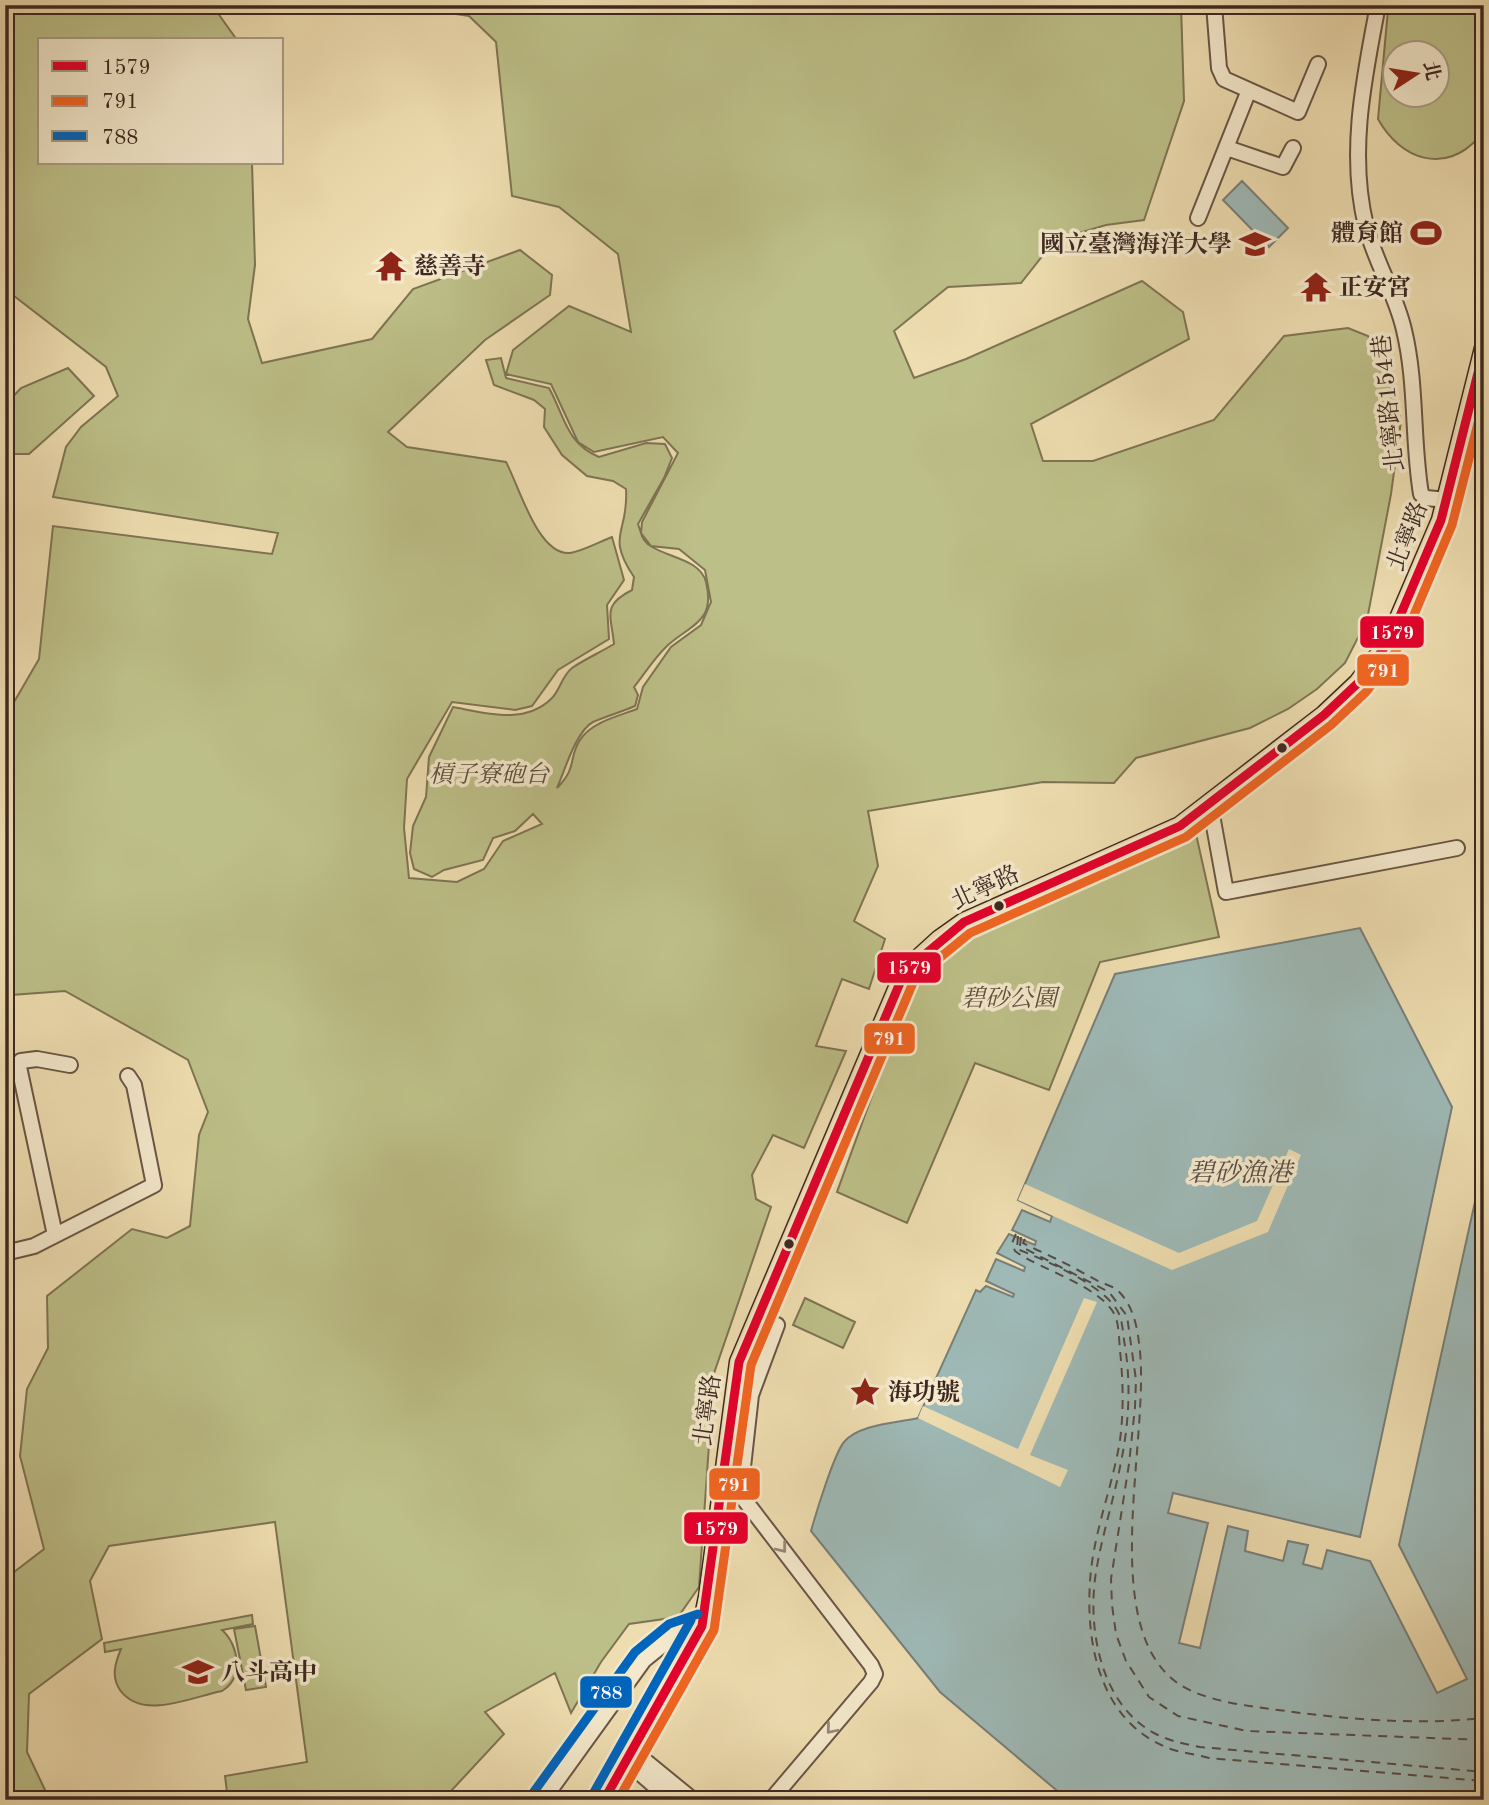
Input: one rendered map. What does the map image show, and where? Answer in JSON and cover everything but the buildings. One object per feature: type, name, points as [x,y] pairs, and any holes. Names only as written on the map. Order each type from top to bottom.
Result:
[{"type":"main road","name":"北寧路","points":[[604,1800],[702,1626],[739,1362],[905,971],[940,939],[964,922],[1161,836],[1210,804],[1335,706],[1363,678],[1397,623],[1447,500],[1484,348]]},
{"type":"street","points":[[1214,5],[1219,68],[1224,79],[1298,112],[1318,64]]},
{"type":"street","name":"北寧路154巷","points":[[1378,5],[1364,76],[1359,128],[1360,193],[1371,244],[1392,288],[1405,331],[1415,395],[1421,494],[1426,498],[1447,500]]},
{"type":"street","points":[[1198,218],[1249,90]]},
{"type":"street","points":[[1227,148],[1283,167],[1293,148]]},
{"type":"street","points":[[1210,804],[1226,892],[1457,848]]},
{"type":"street","points":[[55,1236],[19,1067],[21,1061],[30,1059],[70,1065]]},
{"type":"street","points":[[5,1253],[34,1246],[154,1185],[134,1085],[128,1076]]},
{"type":"street","points":[[771,1800],[871,1682],[874,1674],[871,1665],[740,1494],[751,1395],[777,1325]]},
{"type":"street","points":[[543,1800],[644,1660],[674,1635],[702,1626]]},
{"type":"street","points":[[630,1757],[671,1800]]},
{"type":"street","points":[[630,1757],[693,1800]]},
{"type":"green space","name":"槓子寮砲台","points":[[5,5],[212,5],[236,38],[38,38],[38,164],[252,164],[255,265],[248,319],[262,363],[372,339],[413,289],[520,250],[552,275],[550,295],[485,340],[388,432],[407,447],[506,462],[531,518],[548,543],[559,551],[570,553],[612,537],[624,580],[607,605],[609,639],[558,670],[532,706],[515,710],[452,702],[407,779],[404,828],[409,878],[457,882],[484,869],[503,841],[542,824],[533,814],[515,831],[493,838],[483,860],[444,870],[432,877],[414,869],[410,853],[413,826],[426,797],[429,757],[453,707],[491,714],[517,715],[540,707],[554,696],[572,668],[614,644],[610,618],[612,606],[622,595],[632,590],[634,577],[625,563],[620,542],[626,489],[613,481],[587,476],[562,455],[544,427],[545,409],[534,400],[494,385],[486,360],[501,358],[506,378],[549,388],[568,428],[578,442],[551,384],[506,374],[513,350],[569,306],[631,332],[618,254],[559,207],[512,196],[496,42],[469,16],[397,5],[1181,5],[1184,101],[1144,220],[1106,225],[1055,240],[1021,283],[948,287],[894,331],[914,378],[966,359],[1142,281],[1183,312],[1189,339],[1031,424],[1043,461],[1093,461],[1214,420],[1284,336],[1348,328],[1368,336],[1380,353],[1401,421],[1391,494],[1367,620],[1345,663],[1317,689],[1288,709],[1250,728],[1136,758],[1114,783],[1043,782],[868,811],[878,866],[854,921],[885,939],[869,989],[842,979],[816,1046],[846,1051],[804,1148],[773,1135],[752,1175],[756,1199],[771,1207],[709,1388],[709,1445],[699,1587],[678,1617],[629,1624],[601,1662],[571,1713],[555,1673],[485,1712],[504,1734],[451,1791],[459,1800],[228,1800],[225,1776],[307,1762],[275,1522],[109,1546],[90,1581],[102,1639],[29,1694],[27,1752],[46,1792],[41,1800],[5,1800],[5,1579],[44,1549],[20,1456],[27,1389],[48,1348],[47,1296],[132,1229],[167,1238],[190,1226],[199,1135],[208,1112],[188,1060],[65,991],[11,995],[5,999],[5,707],[10,709],[39,659],[53,526],[272,554],[278,533],[53,497],[66,447],[81,427],[118,396],[106,367],[5,289]],"holes":[[[663,437],[678,453],[642,522],[641,533],[638,524],[672,458],[665,444],[646,443],[599,457],[578,442],[594,452]],[[641,533],[651,546],[679,549],[705,570],[711,602],[701,625],[671,647],[643,687],[637,709],[606,720],[580,740],[568,774],[557,788],[581,734],[593,722],[635,706],[638,695],[634,687],[650,665],[668,645],[704,614],[708,595],[701,573],[684,560],[652,547],[645,541]]]},
{"type":"green space","points":[[1392,5],[1484,5],[1484,149],[1479,148],[1479,137],[1466,149],[1452,156],[1424,158],[1411,153],[1387,133],[1378,119],[1380,97],[1380,108],[1450,108],[1450,38],[1385,38],[1388,10]]},
{"type":"green space","points":[[68,368],[94,396],[29,454],[7,454],[9,401],[21,388]]},
{"type":"green space","name":"碧砂公園","points":[[1196,834],[1219,937],[1100,962],[1049,1090],[975,1063],[907,1223],[837,1192],[896,1030],[927,968],[974,935]]},
{"type":"green space","points":[[805,1298],[855,1322],[843,1348],[793,1325]]},
{"type":"green space","points":[[252,1615],[253,1624],[222,1630],[232,1644],[237,1661],[234,1678],[222,1691],[154,1706],[129,1699],[117,1685],[115,1670],[121,1649],[105,1652],[104,1643]]},
{"type":"green space","points":[[255,1626],[266,1687],[246,1690],[234,1629]]},
{"type":"water","points":[[1242,181],[1288,228],[1269,247],[1223,200]]},
{"type":"water","name":"碧砂漁港","points":[[1360,928],[1452,1107],[1360,1537],[1173,1493],[1168,1513],[1208,1523],[1179,1643],[1200,1648],[1228,1526],[1248,1531],[1245,1551],[1283,1561],[1288,1541],[1308,1545],[1303,1564],[1322,1569],[1327,1550],[1370,1561],[1437,1693],[1467,1679],[1399,1545],[1484,1161],[1484,1800],[1068,1800],[940,1692],[811,1531],[826,1484],[835,1458],[844,1442],[851,1436],[879,1425],[918,1418],[976,1290],[980,1292],[986,1286],[1013,1297],[1014,1294],[986,1281],[996,1259],[1024,1271],[1025,1267],[997,1253],[1009,1234],[1035,1245],[1036,1241],[1012,1230],[1022,1210],[1050,1222],[1052,1216],[1018,1200],[1115,974]]},
{"type":"pier","points":[[1289,1149],[1301,1155],[1268,1232],[1172,1270],[1018,1200],[1025,1184],[1179,1253],[1257,1221]]},
{"type":"pier","points":[[1084,1298],[1097,1302],[1030,1455],[1068,1470],[1060,1487],[918,1418],[923,1406],[1018,1449]]},
{"type":"ferry route","points":[[1016,1234],[1012,1243],[1015,1251],[1099,1297],[1110,1307],[1117,1322],[1123,1406],[1121,1429],[1093,1554],[1089,1596],[1090,1622],[1100,1674],[1125,1718],[1144,1735],[1168,1748],[1209,1758],[1484,1781]]},
{"type":"ferry route","points":[[1018,1236],[1017,1249],[1089,1284],[1112,1304],[1121,1321],[1128,1375],[1126,1433],[1096,1572],[1094,1594],[1096,1639],[1101,1662],[1121,1703],[1136,1720],[1154,1733],[1200,1747],[1484,1772]]},
{"type":"ferry route","points":[[1021,1237],[1020,1246],[1109,1292],[1127,1316],[1136,1380],[1135,1407],[1111,1579],[1112,1605],[1116,1634],[1126,1661],[1149,1697],[1178,1716],[1247,1731],[1484,1740]]},
{"type":"ferry route","points":[[1025,1239],[1023,1243],[1115,1289],[1122,1295],[1133,1315],[1139,1343],[1141,1381],[1132,1523],[1133,1572],[1138,1616],[1152,1654],[1176,1682],[1201,1695],[1216,1699],[1317,1715],[1412,1721],[1484,1718]]},
{"type":"transit line","name":"1579","points":[[604,1800],[702,1626],[739,1362],[905,971],[964,922],[1180,826],[1324,715],[1358,683],[1382,651],[1397,623],[1441,520],[1484,349]]},
{"type":"transit line","name":"791","points":[[618,1800],[714,1630],[751,1365],[915,978],[970,933],[1186,837],[1331,725],[1366,692],[1392,658],[1408,629],[1452,525],[1484,400]]},
{"type":"transit line","name":"788","points":[[533,1793],[635,1652],[669,1624],[698,1614]]},
{"type":"transit line","name":"788","points":[[593,1794],[691,1620]]},
{"type":"place","name":"體育館","points":[[1426,233]]},
{"type":"place","name":"國立臺灣海洋大學","points":[[1255,244]]},
{"type":"place","name":"慈善寺","points":[[391,266]]},
{"type":"place","name":"正安宮","points":[[1316,287]]},
{"type":"place","name":"海功號","points":[[865,1392]]},
{"type":"place","name":"八斗高中","points":[[198,1672]]}]
